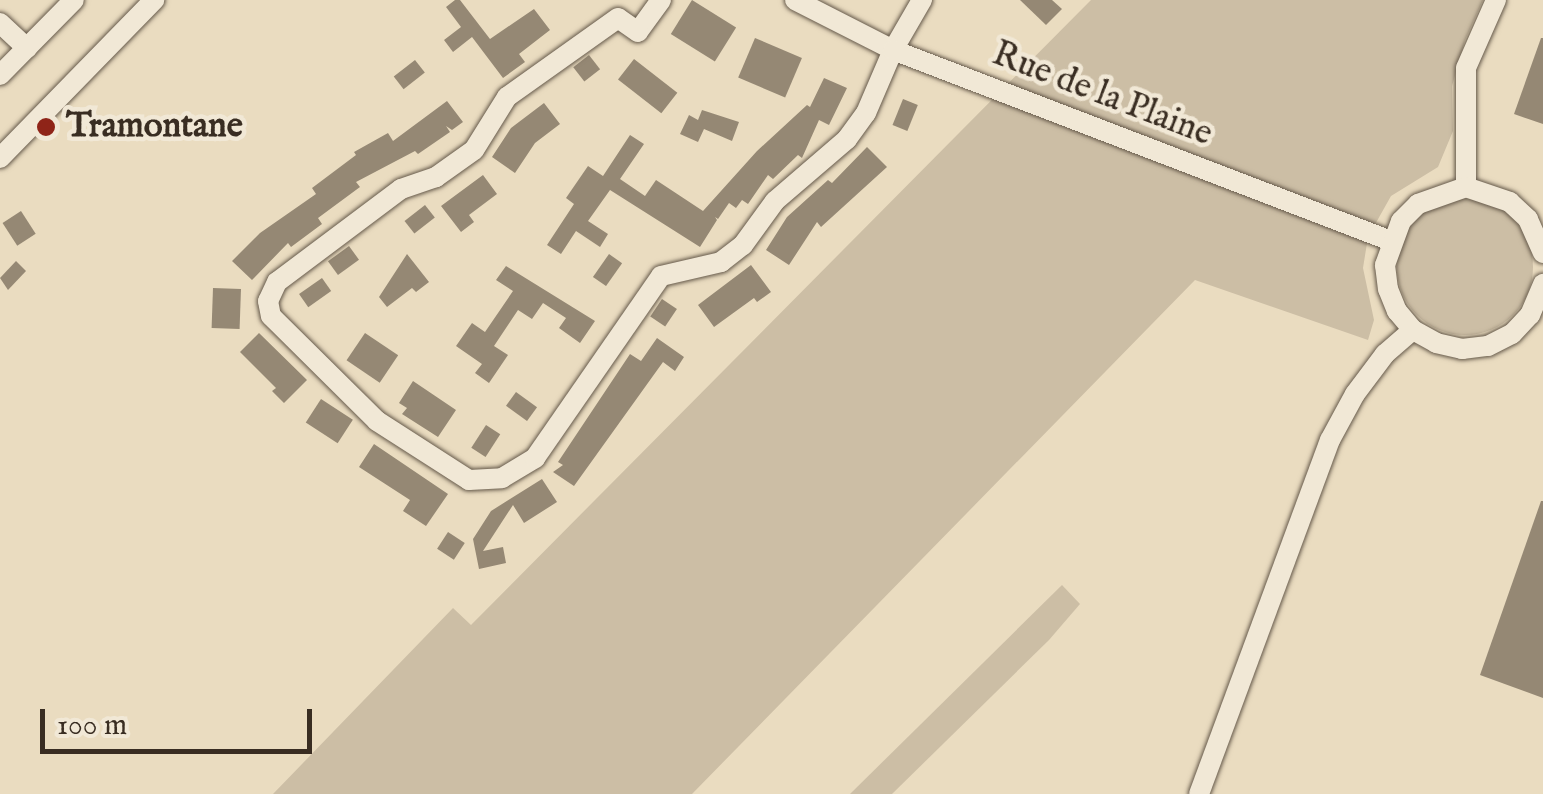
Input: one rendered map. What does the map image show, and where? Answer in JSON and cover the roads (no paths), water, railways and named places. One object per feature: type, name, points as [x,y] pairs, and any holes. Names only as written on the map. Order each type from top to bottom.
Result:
[{"type":"street","points":[[0,75],[74,0]]},
{"type":"street","points":[[0,158],[154,0]]},
{"type":"street","points":[[661,0],[638,32],[618,18],[507,98],[474,150],[436,177],[401,189],[278,282],[268,302],[271,316],[377,421],[469,480],[502,478],[535,458],[661,276],[721,262],[743,244],[775,200],[846,139],[866,113],[922,0]]},
{"type":"street","name":"Rue de la Plaine","points":[[795,0],[894,50],[1390,241]]},
{"type":"street","points":[[1466,187],[1466,68],[1496,0]]},
{"type":"street","points":[[0,23],[27,48]]},
{"type":"street","points":[[1543,253],[1528,219],[1510,202],[1466,187],[1418,204],[1401,220],[1390,241],[1385,265],[1388,289],[1397,311],[1413,330],[1449,346],[1488,346],[1512,334],[1530,315],[1543,284]]},
{"type":"street","points":[[1198,794],[1330,440],[1355,394],[1385,354],[1413,330]]},
{"type":"place","name":"Tramontane","points":[[46,127]]}]
